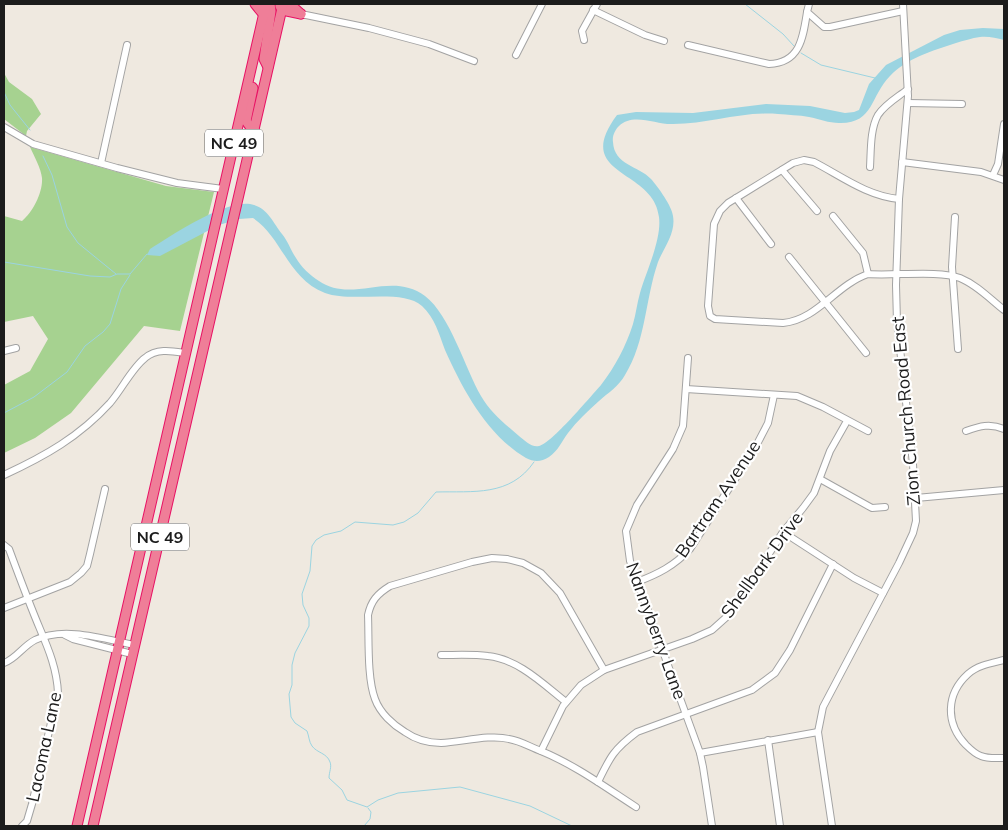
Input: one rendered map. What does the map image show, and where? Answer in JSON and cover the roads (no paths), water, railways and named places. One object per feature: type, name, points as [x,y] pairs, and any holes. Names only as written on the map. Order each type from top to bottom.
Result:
[{"type":"highway","points":[[255,4],[264,15]]},
{"type":"highway","name":"NC 49","points":[[77,826],[266,4]]},
{"type":"highway","points":[[268,67],[264,59],[272,11],[270,4]]},
{"type":"highway","points":[[290,4],[301,14]]},
{"type":"highway","points":[[281,6],[301,14]]},
{"type":"highway","name":"NC 49","points":[[93,826],[281,6]]},
{"type":"highway","points":[[248,83],[253,88],[246,121],[251,128],[254,128]]},
{"type":"street","points":[[516,55],[542,4]]},
{"type":"street","points":[[688,45],[769,64],[779,64],[790,58],[798,49],[809,4]]},
{"type":"street","points":[[584,40],[582,31],[595,7],[645,35],[664,41]]},
{"type":"street","points":[[808,12],[824,27],[830,27],[903,7]]},
{"type":"street","name":"Zion Church Road East","points":[[832,826],[818,732],[823,707],[883,593],[914,527],[916,498],[907,404],[896,322],[899,199],[908,103],[903,7]]},
{"type":"street","points":[[301,14],[369,28],[428,44],[474,61]]},
{"type":"street","points":[[101,163],[127,44]]},
{"type":"street","points":[[870,167],[874,124],[877,117],[908,86]]},
{"type":"street","points":[[908,103],[962,104]]},
{"type":"street","points":[[993,175],[998,164],[1004,124]]},
{"type":"street","points":[[4,127],[33,144],[176,183],[224,189]]},
{"type":"street","points":[[998,164],[1004,159]]},
{"type":"street","points":[[899,199],[889,198],[868,191],[814,162],[804,160],[800,160],[782,170],[736,198],[720,211],[714,224],[708,306],[710,316],[715,318],[782,323],[793,322],[826,302],[855,278],[868,274],[958,277],[976,286],[1004,310]]},
{"type":"street","points":[[902,162],[981,172],[1004,180]]},
{"type":"street","points":[[782,170],[817,211]]},
{"type":"street","points":[[736,198],[771,244]]},
{"type":"street","points":[[833,216],[863,253],[868,274]]},
{"type":"street","points":[[955,217],[952,276],[958,349]]},
{"type":"street","points":[[789,257],[866,353]]},
{"type":"street","points":[[4,351],[16,348]]},
{"type":"street","points":[[4,475],[40,458],[76,436],[111,402],[146,357],[156,352],[186,353]]},
{"type":"street","name":"Nannyberry Lane","points":[[688,358],[683,426],[674,449],[637,505],[626,531],[630,561],[700,753],[712,826]]},
{"type":"street","points":[[686,389],[797,396],[823,407],[868,431]]},
{"type":"street","name":"Bartram Avenue","points":[[637,582],[659,574],[679,561],[690,549],[755,448],[768,423],[774,395]]},
{"type":"street","name":"Shellbark Drive","points":[[541,751],[556,718],[566,702],[581,685],[604,670],[712,630],[731,613],[782,532],[814,493],[830,451],[847,421]]},
{"type":"street","points":[[966,432],[982,425],[998,426],[1004,429]]},
{"type":"street","points":[[820,479],[872,508],[885,507]]},
{"type":"street","points":[[4,608],[74,580],[87,566],[105,489]]},
{"type":"street","points":[[916,498],[1004,490]]},
{"type":"street","points":[[782,532],[854,578],[883,593]]},
{"type":"street","name":"Lacoma Lane","points":[[4,545],[8,549],[55,669],[58,692],[32,804],[27,821],[22,826]]},
{"type":"street","points":[[604,670],[560,593],[541,573],[523,563],[492,558],[472,562],[390,586],[380,592],[370,605],[368,616],[371,682],[375,700],[396,727],[409,735],[434,743],[492,737],[508,738],[565,762],[636,807]]},
{"type":"street","points":[[598,782],[609,759],[620,744],[637,732],[752,690],[775,673],[783,664],[833,564]]},
{"type":"street","points":[[4,663],[34,640],[43,637],[78,633],[133,649]]},
{"type":"street","points":[[441,655],[489,656],[502,659],[530,673],[566,702]]},
{"type":"street","points":[[1004,660],[983,665],[970,672],[958,685],[951,701],[950,715],[957,736],[970,750],[981,756],[1004,758]]},
{"type":"street","points":[[700,753],[818,732]]},
{"type":"street","points":[[768,740],[780,826]]},
{"type":"water","points":[[1004,29],[1004,40],[986,37],[974,38],[938,49],[904,64],[890,76],[865,114],[859,119],[850,122],[835,123],[801,116],[751,114],[700,122],[667,124],[638,119],[625,122],[619,126],[613,138],[614,150],[622,160],[651,179],[672,212],[673,228],[658,262],[637,348],[623,379],[575,424],[555,452],[540,461],[526,458],[499,437],[488,424],[468,396],[430,316],[422,306],[413,301],[390,297],[336,296],[312,287],[302,278],[263,226],[253,218],[239,219],[219,225],[160,256],[147,255],[150,249],[186,227],[230,206],[243,204],[259,207],[273,221],[300,265],[319,281],[332,287],[345,289],[399,286],[412,289],[425,296],[442,316],[481,396],[489,407],[503,422],[526,441],[534,446],[539,446],[545,443],[571,419],[601,385],[615,364],[633,324],[640,293],[656,245],[659,217],[654,201],[644,189],[609,162],[603,150],[605,135],[617,115],[636,112],[693,113],[766,104],[810,106],[845,113],[854,112],[859,110],[869,84],[886,65],[944,35],[960,30]]},
{"type":"waterway","points":[[745,4],[783,34],[794,46]]},
{"type":"waterway","points":[[801,53],[821,65],[875,78]]},
{"type":"waterway","points":[[4,92],[10,105],[30,130]]},
{"type":"waterway","points":[[43,156],[52,175],[67,227],[78,243],[116,274]]},
{"type":"waterway","points":[[4,262],[90,276],[110,277],[117,274],[130,274],[147,254]]},
{"type":"waterway","points":[[4,413],[34,397],[67,372],[85,346],[110,324],[121,289],[130,275]]},
{"type":"waterway","points":[[534,462],[514,481],[502,487],[477,491],[436,492],[418,513],[404,522],[393,525],[355,522],[341,531],[324,535],[316,540],[312,546],[310,571],[302,594],[303,605],[309,618],[309,626],[295,653],[292,665],[292,685],[289,694],[291,717],[295,723],[307,731],[312,746],[329,759],[331,766],[329,778],[342,790],[347,800],[367,807],[378,800],[398,793],[460,787],[530,806],[572,826]]},
{"type":"waterway","points":[[364,826],[370,819],[371,812],[368,808]]}]
